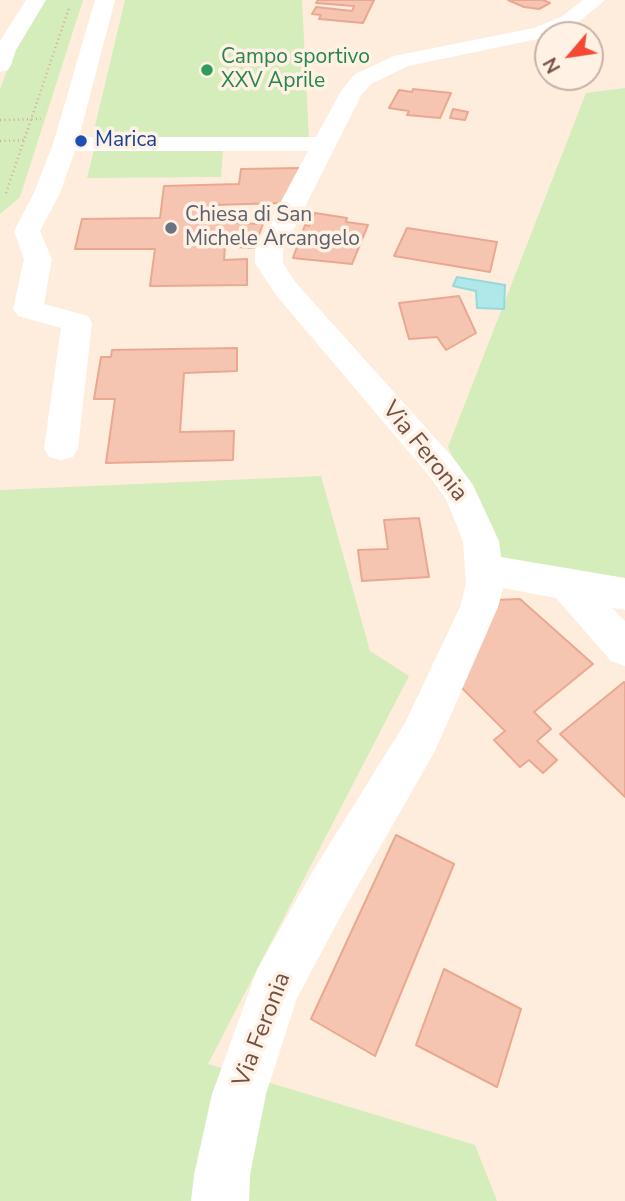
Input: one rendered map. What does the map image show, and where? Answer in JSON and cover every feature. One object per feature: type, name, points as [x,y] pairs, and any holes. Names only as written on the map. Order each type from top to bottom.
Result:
[{"type":"street","points":[[0,65],[5,51],[36,0]]},
{"type":"street","points":[[61,447],[77,323],[28,309],[38,259],[13,231],[47,193],[65,144],[105,0]]},
{"type":"street","name":"Via Feronia","points":[[219,1201],[239,1094],[275,988],[327,891],[420,737],[479,607],[486,570],[481,541],[461,494],[442,468],[286,289],[269,262],[271,242],[354,87],[375,72],[402,61],[540,33],[568,21],[595,0]]},
{"type":"street","points":[[65,144],[325,145]]},
{"type":"street","points":[[486,570],[625,594]]},
{"type":"street","points":[[566,583],[625,649]]},
{"type":"path","points":[[6,193],[71,0]]},
{"type":"path","points":[[0,120],[20,120]]},
{"type":"path","points":[[0,141],[24,140]]},
{"type":"green space","points":[[44,0],[83,0],[20,197],[0,214],[0,89],[16,47]]},
{"type":"green space","name":"Campo sportivo XXV Aprile","points":[[125,0],[302,0],[309,140],[91,143]]},
{"type":"green space","points":[[625,88],[625,582],[502,562],[448,447],[586,93]]},
{"type":"green space","points":[[223,149],[221,177],[87,178],[94,150]]},
{"type":"green space","points":[[321,476],[370,651],[409,676],[208,1064],[475,1145],[497,1201],[0,1201],[0,490]]},
{"type":"water","points":[[457,277],[505,285],[504,309],[477,308],[476,291],[453,286]]},
{"type":"building","points":[[318,0],[374,0],[363,23],[319,19],[321,15],[312,14],[316,7],[352,11],[354,6],[316,3]]},
{"type":"building","points":[[508,0],[543,0],[550,3],[539,9],[524,7]]},
{"type":"building","points":[[413,89],[451,93],[440,118],[407,115],[409,111],[389,108],[399,90],[412,92]]},
{"type":"building","points":[[453,109],[468,112],[465,120],[450,118]]},
{"type":"building","name":"Chiesa di San Michele Arcangelo","points":[[303,168],[283,203],[212,205],[212,213],[233,223],[263,224],[254,248],[235,247],[236,239],[225,246],[224,260],[247,259],[247,285],[150,286],[155,249],[75,249],[82,219],[160,218],[164,186],[239,184],[241,169]]},
{"type":"building","points":[[315,213],[347,218],[346,222],[368,225],[352,264],[293,258],[305,225],[309,226]]},
{"type":"building","points":[[407,228],[497,242],[490,272],[394,256]]},
{"type":"building","points":[[459,296],[476,333],[446,350],[437,337],[409,339],[399,303]]},
{"type":"building","points":[[237,348],[237,371],[184,373],[180,432],[234,431],[233,460],[106,463],[115,399],[94,399],[101,357],[111,357],[112,350]]},
{"type":"building","points":[[419,518],[429,577],[362,581],[358,550],[388,549],[384,520]]},
{"type":"building","points":[[520,599],[593,664],[534,712],[551,729],[537,741],[557,760],[543,773],[529,760],[520,767],[494,740],[505,731],[455,681],[495,600]]},
{"type":"building","points":[[624,682],[625,684],[625,797],[560,734]]},
{"type":"building","points":[[396,835],[454,864],[375,1056],[311,1019]]},
{"type":"building","points":[[444,969],[521,1009],[497,1087],[416,1045]]},
{"type":"place","name":"Campo sportivo XXV Aprile","points":[[207,70]]},
{"type":"place","name":"Marica","points":[[81,141]]},
{"type":"place","name":"Chiesa di San Michele Arcangelo","points":[[171,228]]}]
